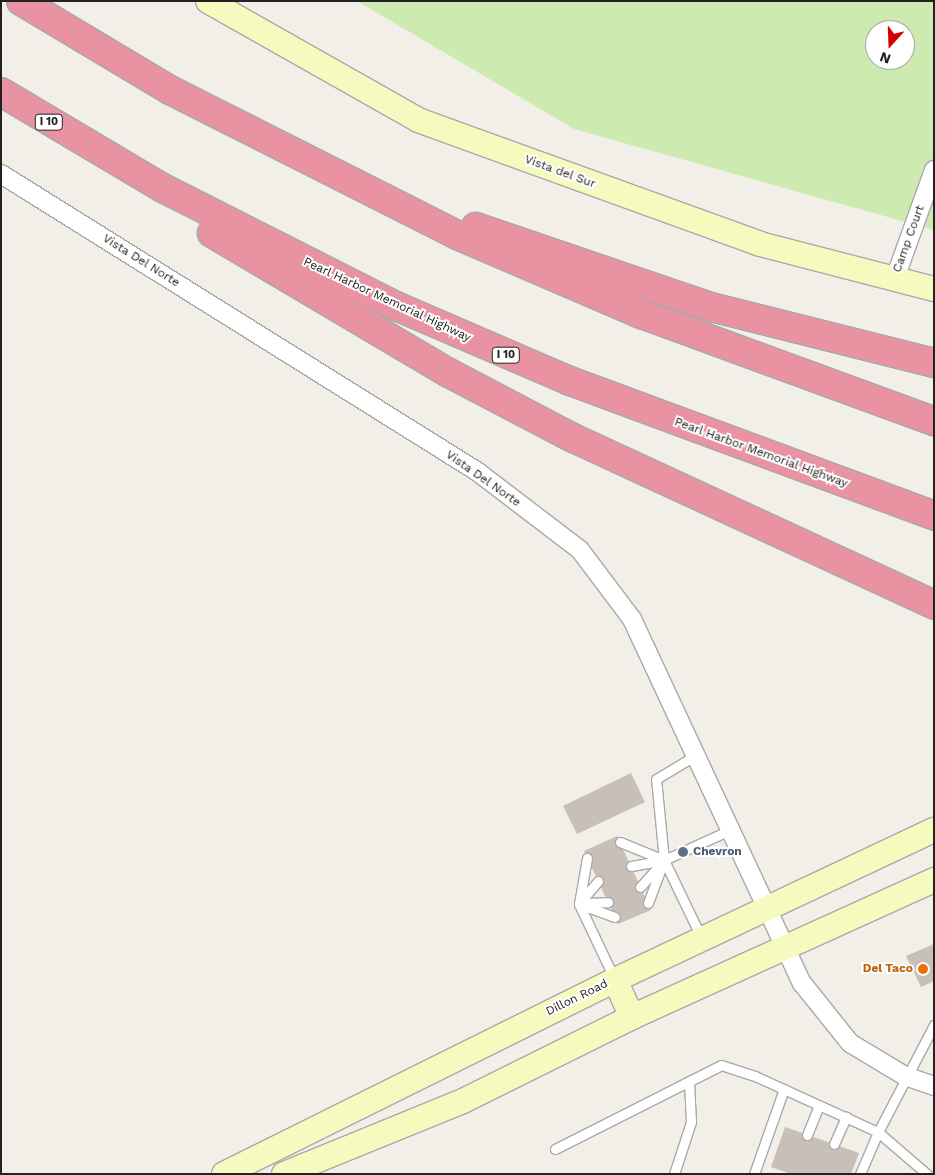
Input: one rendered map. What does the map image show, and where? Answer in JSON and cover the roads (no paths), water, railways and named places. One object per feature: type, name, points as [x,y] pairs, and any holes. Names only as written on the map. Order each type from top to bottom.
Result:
[{"type":"highway","points":[[21,1],[170,90],[374,197],[544,275],[934,421]]},
{"type":"highway","name":"Pearl Harbor Memorial Highway","points":[[1,92],[97,151],[314,267],[483,345],[641,409],[934,516]]},
{"type":"highway","points":[[97,151],[157,198],[221,239],[449,373],[633,468],[934,605]]},
{"type":"highway","points":[[374,197],[464,223],[712,307],[934,362]]},
{"type":"main road","name":"Vista del Sur","points":[[208,1],[418,120],[760,244],[894,281],[934,289]]},
{"type":"main road","name":"Dillon Road","points":[[224,1174],[615,980],[934,830]]},
{"type":"main road","points":[[284,1174],[463,1101],[632,1018],[934,880]]},
{"type":"main road","points":[[615,980],[632,1018]]},
{"type":"street","name":"Camp Court","points":[[894,281],[934,170]]},
{"type":"street","name":"Vista Del Norte","points":[[1,174],[478,472],[580,550],[632,619],[732,828],[786,948]]},
{"type":"street","points":[[786,948],[802,983],[850,1043],[905,1076],[934,1086]]},
{"type":"lane","points":[[696,755],[656,778],[664,860],[702,939]]},
{"type":"lane","points":[[631,866],[664,860],[732,828]]},
{"type":"lane","points":[[620,842],[664,860]]},
{"type":"lane","points":[[588,858],[579,904],[615,980]]},
{"type":"lane","points":[[640,887],[664,860]]},
{"type":"lane","points":[[648,903],[664,860]]},
{"type":"lane","points":[[579,904],[598,881]]},
{"type":"lane","points":[[579,904],[608,902]]},
{"type":"lane","points":[[579,904],[615,917]]},
{"type":"lane","points":[[860,1174],[905,1076],[934,1025]]},
{"type":"lane","points":[[555,1149],[721,1065],[784,1089],[878,1132],[927,1174]]},
{"type":"lane","points":[[674,1174],[691,1122],[689,1081]]},
{"type":"lane","points":[[754,1174],[784,1089]]},
{"type":"lane","points":[[807,1135],[819,1105]]},
{"type":"lane","points":[[834,1144],[846,1117]]},
{"type":"place","name":"Chevron","points":[[683,852]]},
{"type":"place","name":"Del Taco","points":[[923,969]]}]
